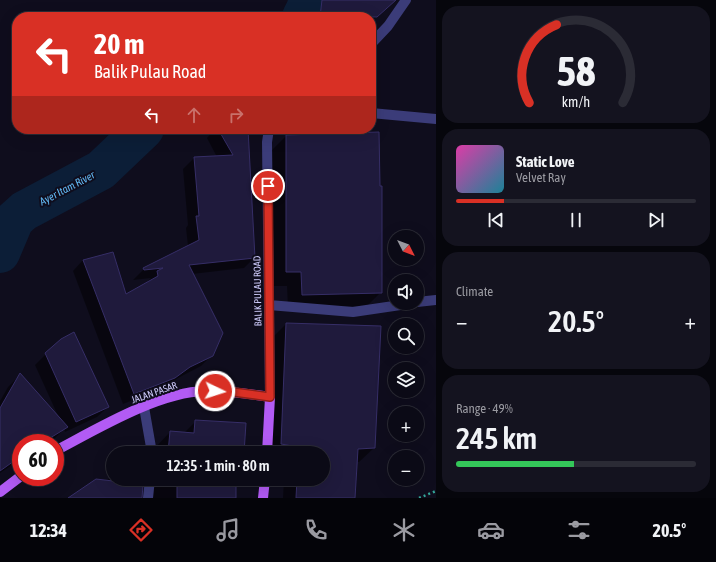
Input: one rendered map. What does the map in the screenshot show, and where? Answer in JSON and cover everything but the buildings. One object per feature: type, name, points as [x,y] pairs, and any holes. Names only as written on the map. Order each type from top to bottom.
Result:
[{"type":"main road","name":"JALAN PASAR","points":[[64,446],[112,421],[176,395],[205,391],[226,391],[270,397]]},
{"type":"main road","name":"BALIK PULAU ROAD","points":[[267,446],[270,397]]},
{"type":"main road","points":[[0,492],[12,483]]},
{"type":"main road","points":[[263,498],[264,486]]},
{"type":"street","points":[[376,39],[388,26],[406,0]]},
{"type":"street","points":[[376,113],[436,119]]},
{"type":"street","name":"BALIK PULAU ROAD","points":[[269,134],[267,142],[270,397]]},
{"type":"street","points":[[424,301],[436,300]]},
{"type":"street","points":[[269,305],[353,312],[388,307]]},
{"type":"street","points":[[144,407],[151,446]]},
{"type":"street","points":[[148,498],[149,486]]},
{"type":"path","points":[[420,498],[436,491]]},
{"type":"waterway","name":"Ayer Itam River","points":[[304,12],[308,0]]},
{"type":"waterway","name":"Ayer Itam River","points":[[0,253],[14,220],[24,211],[101,170],[139,134]]},
{"type":"route","points":[[215,391],[270,397],[268,186]]}]
